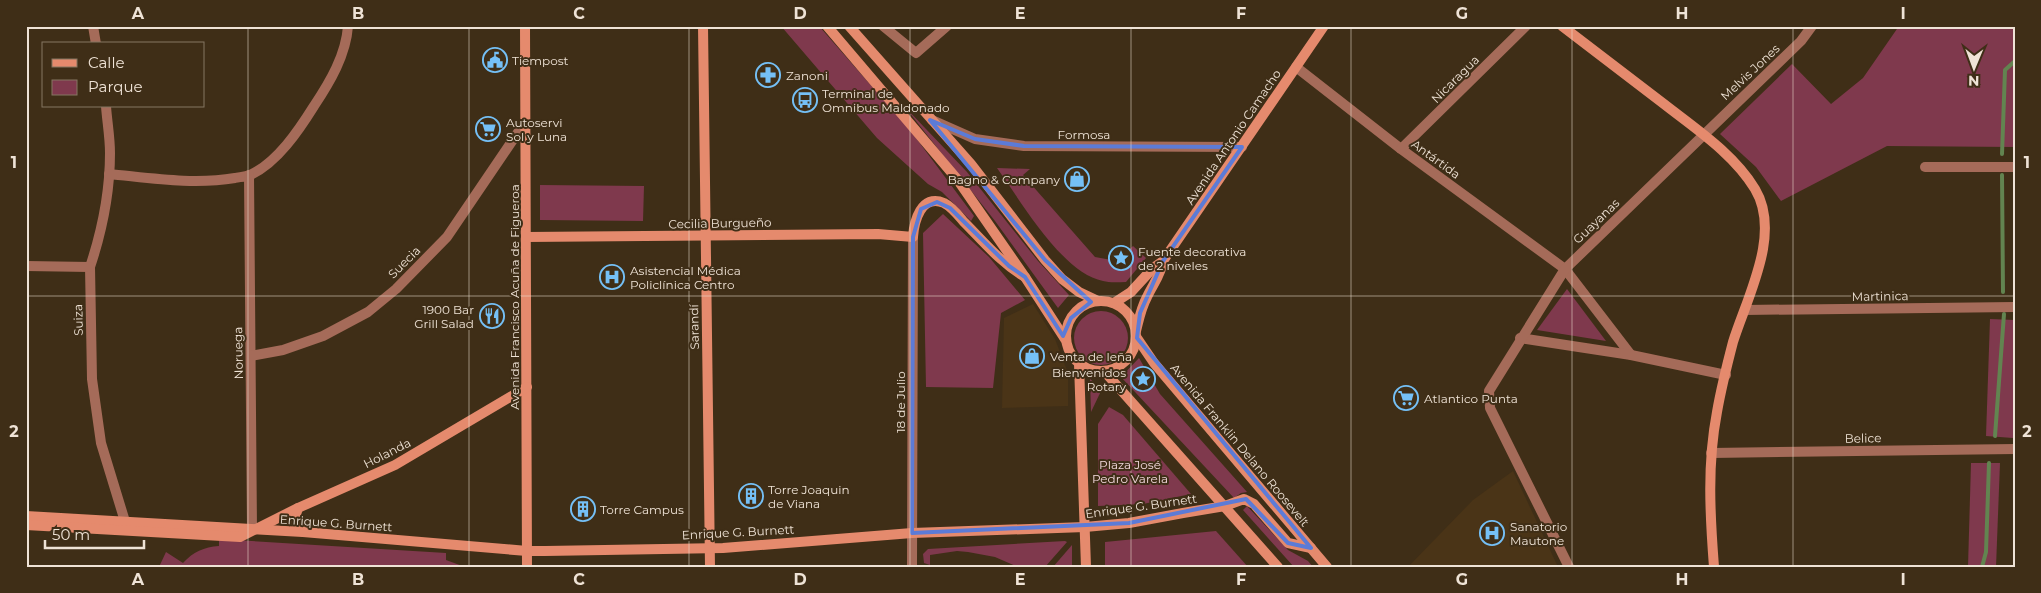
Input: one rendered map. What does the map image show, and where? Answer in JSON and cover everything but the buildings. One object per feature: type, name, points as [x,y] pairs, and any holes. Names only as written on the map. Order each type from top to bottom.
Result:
[{"type":"street","points":[[93,26],[96,42]]},
{"type":"street","points":[[109,174],[176,181],[218,181],[249,175],[271,160],[290,141],[323,93],[338,65],[347,41],[348,26]]},
{"type":"street","name":"Avenida Francisco Acuña de Figueroa","points":[[525,26],[527,567]]},
{"type":"street","name":"Sarandí","points":[[703,26],[710,567]]},
{"type":"street","points":[[827,26],[957,178],[1066,339],[1072,357],[1079,364],[1096,371],[1114,369],[1127,360],[1135,348],[1136,334],[1130,316],[1123,308],[1114,303],[1098,301],[1079,292],[1062,279],[1045,260],[971,164],[848,26]]},
{"type":"street","points":[[883,26],[916,54],[947,26]]},
{"type":"street","name":"Avenida Antonio Camacho","points":[[1114,303],[1131,292],[1153,268],[1163,261],[1324,26]]},
{"type":"street","name":"Nicaragua","points":[[1401,149],[1526,26]]},
{"type":"street","points":[[1562,26],[1703,134],[1745,174],[1756,191],[1764,215],[1765,237],[1745,310],[1733,342],[1717,412],[1711,453],[1709,495],[1714,567]]},
{"type":"street","name":"Melvis Jones","points":[[1703,134],[1801,41],[1812,26]]},
{"type":"street","name":"Antártida","points":[[1296,67],[1401,149],[1565,268],[1631,355]]},
{"type":"street","name":"Suiza","points":[[106,108],[110,151],[108,190],[96,250],[90,267],[92,379],[101,443],[128,532]]},
{"type":"street","name":"Formosa","points":[[930,120],[975,139],[1024,146],[1242,147]]},
{"type":"street","name":"Suecia","points":[[251,356],[283,350],[323,336],[368,312],[396,289],[447,237],[525,122]]},
{"type":"street","name":"Guayanas","points":[[1568,567],[1490,408],[1489,391],[1565,268],[1703,134]]},
{"type":"street","points":[[1925,167],[2015,167]]},
{"type":"street","name":"Noruega","points":[[249,175],[252,530]]},
{"type":"street","points":[[913,237],[914,226],[921,209],[932,202],[941,202],[950,208],[1008,266],[1025,276]]},
{"type":"street","name":"Cecilia Burgueño","points":[[526,236],[878,234],[913,237]]},
{"type":"street","name":"18 de Julio","points":[[912,567],[913,237]]},
{"type":"street","name":"Avenida Antonio Camacho","points":[[1136,334],[1140,313],[1146,297],[1162,272],[1163,261]]},
{"type":"street","points":[[26,266],[90,267]]},
{"type":"street","points":[[1066,339],[1066,328],[1070,318],[1078,309],[1098,301]]},
{"type":"street","name":"Martinica","points":[[1745,310],[2015,307]]},
{"type":"street","name":"Avenida Franklin Delano Roosevelt","points":[[1136,334],[1154,364],[1327,567]]},
{"type":"street","points":[[1520,338],[1631,355],[1726,375]]},
{"type":"street","points":[[1079,364],[1086,567]]},
{"type":"street","points":[[1104,371],[1278,567]]},
{"type":"street","name":"Holanda","points":[[252,530],[395,465],[527,387]]},
{"type":"street","name":"Belice","points":[[1711,453],[2015,449]]},
{"type":"street","name":"Enrique G. Burnett","points":[[26,516],[303,532],[526,551],[710,548],[912,533],[1085,527],[1129,522],[1225,506],[1244,499],[1254,504],[1288,543],[1311,548]]},
{"type":"street","points":[[298,508],[295,516],[296,525],[303,532]]},
{"type":"street","name":"Enrique G. Burnett","points":[[26,525],[240,537],[252,530]]},
{"type":"highlighted area","points":[[930,120],[975,139],[1024,146],[1242,147],[1163,261],[1140,313],[1137,338],[1311,548],[1288,543],[1246,499],[1129,523],[912,533],[913,237],[921,209],[937,202],[950,208],[1009,266],[1025,277],[1063,336],[1071,318],[1091,302],[1045,260]]},
{"type":"shaded area","name":"Venta de leña","points":[[1033,304],[1055,339],[1068,373],[1068,406],[1002,408],[1004,318]]},
{"type":"shaded area","name":"Sanatorio Mautone","points":[[1513,471],[1558,567],[1408,567],[1473,500]]},
{"type":"green space","points":[[781,26],[819,26],[910,130],[974,216],[971,221],[942,192],[928,184],[877,138]]},
{"type":"green space","points":[[1899,26],[2015,26],[2015,147],[1887,146],[1781,201],[1756,167],[1720,134],[1792,64],[1831,104],[1863,78]]},
{"type":"green space","points":[[905,107],[967,172],[1038,261],[1069,295],[1058,308],[995,221]]},
{"type":"green space","points":[[997,168],[1030,169],[1023,175],[1095,257],[1117,261],[1133,246],[1146,258],[1126,282],[1106,282],[1088,275],[1073,265],[1044,234]]},
{"type":"green space","points":[[540,185],[644,186],[643,221],[540,220]]},
{"type":"green space","points":[[943,214],[989,257],[1025,300],[1001,313],[993,388],[926,387],[923,233]]},
{"type":"green space","points":[[1567,289],[1606,341],[1537,330]]},
{"type":"green space","points":[[1101,311],[1111,313],[1120,319],[1126,328],[1128,338],[1126,348],[1120,357],[1111,363],[1101,365],[1091,363],[1082,357],[1076,348],[1074,338],[1076,328],[1082,319],[1091,313]]},
{"type":"green space","points":[[1990,319],[2015,320],[2013,438],[1986,436]]},
{"type":"green space","points":[[1139,358],[1160,394],[1247,492],[1241,493],[1234,498],[1121,377]]},
{"type":"green space","points":[[1090,379],[1102,389],[1091,412]]},
{"type":"green space","name":"Plaza José Pedro Varela","points":[[1109,407],[1123,415],[1191,494],[1143,504],[1098,506],[1098,424]]},
{"type":"green space","points":[[1971,463],[2000,463],[1996,567],[1968,567]]},
{"type":"green space","points":[[1247,506],[1288,550],[1308,561],[1313,567],[1294,567],[1243,510]]},
{"type":"green space","points":[[1216,531],[1248,567],[1105,567],[1105,542]]},
{"type":"green space","points":[[219,539],[446,553],[446,560],[465,567],[159,567],[166,552],[183,563],[199,551],[219,546]]},
{"type":"green space","points":[[1067,542],[1045,567],[1018,567],[995,557],[957,551],[930,555],[930,565],[924,563],[923,554],[928,549]]},
{"type":"green space","points":[[1072,545],[1072,567],[1053,567]]},
{"type":"waterway","points":[[2002,154],[2005,70],[2015,61]]},
{"type":"waterway","points":[[2002,175],[2003,292]]},
{"type":"waterway","points":[[1995,436],[2004,314]]},
{"type":"waterway","points":[[1982,567],[1986,552],[1989,463]]},
{"type":"place","name":"Tiempost","points":[[495,60]]},
{"type":"place","name":"Zanoni","points":[[768,75]]},
{"type":"place","name":"Terminal de Omnibus Maldonado","points":[[805,100]]},
{"type":"place","name":"Autoservi Sol y Luna","points":[[488,129]]},
{"type":"place","name":"Bagno & Company","points":[[1077,179]]},
{"type":"place","name":"Fuente decorativa de 2 niveles","points":[[1121,258]]},
{"type":"place","name":"Asistencial Médica Policlínica Centro","points":[[612,277]]},
{"type":"place","name":"1900 Bar Grill Salad","points":[[492,316]]},
{"type":"place","name":"Venta de leña","points":[[1032,356]]},
{"type":"place","name":"Bienvenidos Rotary","points":[[1143,379]]},
{"type":"place","name":"Atlantico Punta","points":[[1406,398]]},
{"type":"place","name":"Torre Joaquin de Viana","points":[[751,496]]},
{"type":"place","name":"Torre Campus","points":[[583,509]]},
{"type":"place","name":"Sanatorio Mautone","points":[[1492,533]]}]
